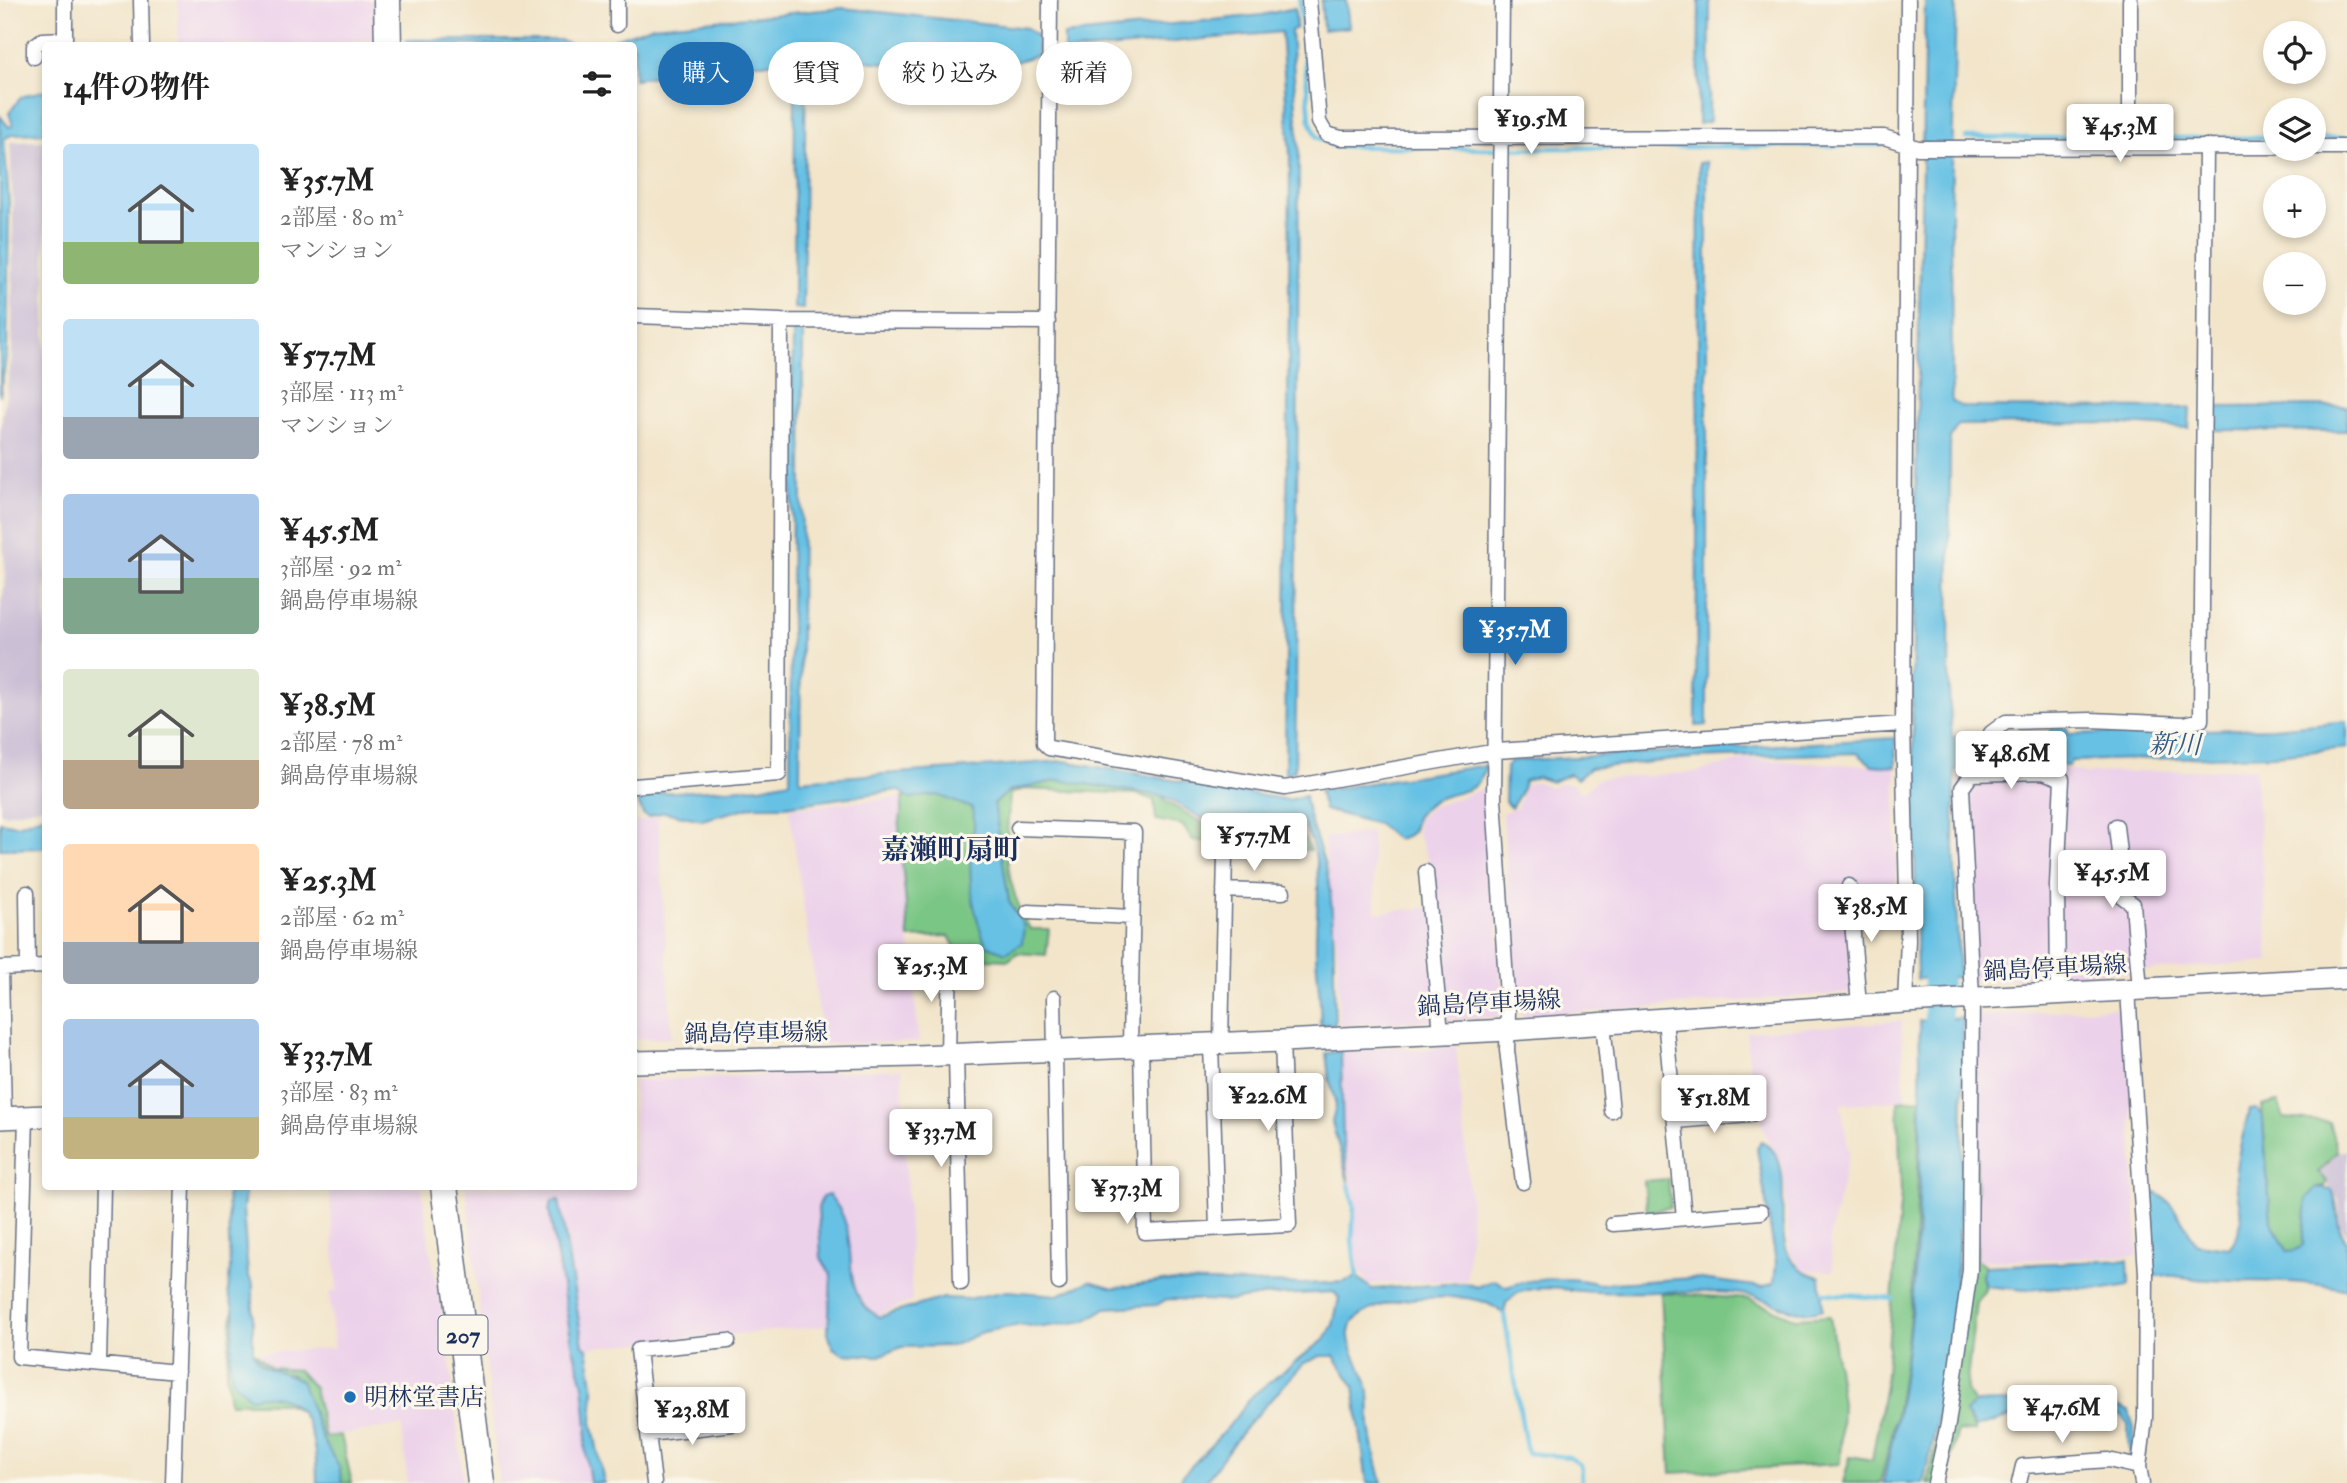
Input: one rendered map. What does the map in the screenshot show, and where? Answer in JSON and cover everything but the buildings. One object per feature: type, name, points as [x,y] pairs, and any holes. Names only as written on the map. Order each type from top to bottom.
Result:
[{"type":"highway","points":[[387,0],[387,42]]},
{"type":"highway","name":"207","points":[[444,1190],[481,1483]]},
{"type":"main road","name":"鍋島停車場線","points":[[637,1062],[952,1054],[1508,1030],[1905,1002],[2347,978]]},
{"type":"main road","points":[[2,1118],[36,1117]]},
{"type":"street","points":[[34,57],[34,46],[42,40],[65,39],[65,0]]},
{"type":"street","points":[[141,0],[142,42]]},
{"type":"street","points":[[617,0],[617,25]]},
{"type":"street","points":[[1050,0],[1044,743],[1049,748],[1285,788],[1497,751],[1903,724]]},
{"type":"street","points":[[1309,0],[1319,122],[1326,134],[1341,138],[1884,137],[1896,138],[1912,147],[1965,148],[2130,141],[2263,147]]},
{"type":"street","points":[[1502,0],[1497,751],[1494,799],[1507,1050],[1523,1182]]},
{"type":"street","points":[[1905,1002],[1908,940],[1903,724],[1912,147],[1908,0]]},
{"type":"street","points":[[2130,0],[2130,141]]},
{"type":"street","points":[[1991,770],[1991,733],[2006,722],[2091,720],[2184,724],[2201,720],[2206,146]]},
{"type":"street","points":[[2326,147],[2347,147]]},
{"type":"street","points":[[637,316],[781,321],[1048,322]]},
{"type":"street","points":[[637,786],[779,774],[781,321]]},
{"type":"street","points":[[1935,1483],[1948,1424],[1970,1270],[1972,998],[1962,788],[1972,774],[1991,770],[2043,772],[2062,779],[2057,885],[2057,994]]},
{"type":"street","points":[[2116,826],[2124,898],[2133,904],[2146,1273],[2145,1419],[2139,1467],[2142,1483]]},
{"type":"street","points":[[1018,828],[1134,832],[1132,917],[1135,1047],[1145,1232],[1289,1225],[1282,1041]]},
{"type":"street","points":[[1217,1228],[1216,1044],[1225,854]]},
{"type":"street","points":[[1426,872],[1441,1033]]},
{"type":"street","points":[[1849,886],[1859,1005]]},
{"type":"street","points":[[1224,890],[1283,892]]},
{"type":"street","points":[[27,893],[27,967]]},
{"type":"street","points":[[1028,912],[1132,917]]},
{"type":"street","points":[[950,955],[961,1283]]},
{"type":"street","points":[[2,1118],[1,968],[42,966]]},
{"type":"street","points":[[1054,998],[1056,1041],[1052,1050],[1059,1283]]},
{"type":"street","points":[[1665,1019],[1684,1218]]},
{"type":"street","points":[[1603,1023],[1612,1111]]},
{"type":"street","points":[[1675,1121],[1750,1115]]},
{"type":"street","points":[[36,1117],[19,1357],[177,1371]]},
{"type":"street","points":[[99,1363],[103,1190]]},
{"type":"street","points":[[173,1483],[183,1190]]},
{"type":"street","points":[[1613,1224],[1761,1212]]},
{"type":"street","points":[[654,1483],[638,1350],[728,1340]]},
{"type":"street","points":[[649,1434],[732,1424]]},
{"type":"street","points":[[2019,1483],[2023,1465],[2108,1460],[2139,1467]]},
{"type":"shaded area","points":[[178,0],[373,0],[373,39],[346,42],[178,42]]},
{"type":"shaded area","points":[[42,141],[42,807],[5,814],[0,812],[0,612],[6,579],[0,501],[0,433],[12,355],[13,209],[10,142]]},
{"type":"shaded area","points":[[1746,759],[1896,767],[1896,891],[1843,884],[1852,993],[1524,1016],[1517,1009],[1503,813],[1517,808],[1526,784],[1538,782],[1552,788],[1560,783],[1573,784],[1582,793],[1598,779],[1699,772]]},
{"type":"shaded area","points":[[2067,768],[2086,773],[2255,768],[2269,962],[1965,982],[1958,777],[1971,769]]},
{"type":"shaded area","points":[[1489,787],[1503,1007],[1500,1017],[1339,1026],[1338,960],[1324,838],[1371,832],[1376,913],[1433,907],[1428,858],[1417,833],[1418,818],[1431,807]]},
{"type":"shaded area","points":[[903,797],[899,829],[919,1042],[824,1044],[789,808]]},
{"type":"shaded area","points":[[658,817],[672,1038],[637,1039],[637,821]]},
{"type":"shaded area","points":[[2126,1007],[2138,1256],[1977,1261],[1975,1016]]},
{"type":"shaded area","points":[[1901,1021],[1905,1101],[1841,1104],[1849,1154],[1829,1239],[1833,1271],[1803,1270],[1790,1252],[1783,1165],[1766,1136],[1752,1091],[1746,1032]]},
{"type":"shaded area","points":[[1402,1046],[1410,1050],[1456,1046],[1471,1208],[1467,1280],[1368,1284],[1359,1268],[1354,1240],[1356,1206],[1343,1142],[1341,1051]]},
{"type":"shaded area","points":[[902,1069],[912,1301],[880,1314],[827,1326],[580,1348],[595,1483],[499,1483],[466,1190],[637,1190],[637,1081]]},
{"type":"shaded area","points":[[2337,1151],[2347,1151],[2347,1236],[2340,1225],[2339,1199],[2318,1173]]},
{"type":"shaded area","points":[[329,1190],[422,1190],[430,1250],[448,1341],[463,1483],[407,1483],[402,1425],[325,1437],[314,1388],[298,1370],[272,1368],[257,1353],[334,1348],[329,1293],[337,1290]]},
{"type":"green space","points":[[1059,780],[1163,796],[1165,801],[1225,836],[1298,825],[1310,850],[1193,840],[1182,825],[1156,820],[1154,800],[1136,794],[1024,789],[1010,794],[1008,864],[1015,895],[1030,929],[1049,929],[1046,955],[1017,953],[1009,960],[985,959],[977,952],[957,951],[949,936],[909,938],[899,829],[903,797],[938,795],[972,808],[976,821],[971,853],[1024,926],[1009,902],[994,804],[1009,791]]},
{"type":"green space","points":[[1975,1016],[1977,1260],[1986,1266],[1982,1275],[1985,1290],[1976,1302],[1966,1391],[1974,1403],[1965,1413],[1975,1432],[1958,1431],[1944,1483],[1927,1483],[1940,1427],[1958,1311],[1967,1192]]},
{"type":"green space","points":[[1920,1099],[1912,1292],[1901,1388],[1892,1436],[1880,1483],[1843,1483],[1850,1456],[1872,1460],[1885,1384],[1901,1193],[1898,1101]]},
{"type":"green space","points":[[2278,1102],[2284,1118],[2329,1122],[2337,1151],[2318,1173],[2327,1181],[2325,1187],[2315,1188],[2306,1211],[2303,1246],[2296,1251],[2287,1251],[2271,1221],[2262,1106]]},
{"type":"green space","points":[[1668,1179],[1671,1207],[1647,1212],[1644,1181]]},
{"type":"green space","points":[[1661,1293],[1749,1299],[1795,1318],[1830,1316],[1842,1403],[1840,1464],[1671,1473]]},
{"type":"green space","points":[[233,1312],[235,1315],[230,1364],[265,1395],[285,1398],[301,1411],[285,1403],[230,1403],[226,1372]]},
{"type":"green space","points":[[253,1351],[272,1368],[298,1370],[314,1388],[325,1437],[341,1435],[352,1483],[342,1483],[308,1400],[293,1375],[264,1366]]},
{"type":"water","points":[[1321,0],[1346,0],[1349,27],[1323,30]]},
{"type":"water","points":[[1699,0],[1710,0],[1709,122],[1698,124]]},
{"type":"water","name":"新川","points":[[1925,0],[1956,0],[1951,208],[1952,401],[1962,407],[2190,408],[2189,428],[2107,423],[1958,425],[1950,438],[1949,690],[1952,738],[1966,735],[2050,734],[2052,728],[2067,728],[2069,734],[2273,728],[2347,721],[2347,748],[2274,755],[2071,761],[2069,766],[2053,765],[2049,761],[1967,764],[1955,770],[1954,845],[1959,977],[1917,979],[1912,695]]},
{"type":"water","points":[[843,8],[1027,28],[1037,36],[1037,42],[1036,56],[1022,60],[1022,42],[878,42],[878,62],[864,61],[864,42],[768,42],[768,63],[754,63],[754,42],[658,42],[658,76],[637,79],[637,42],[606,42],[652,26]]},
{"type":"water","points":[[1295,8],[1296,28],[1291,31],[1299,152],[1296,703],[1295,770],[1285,774],[1290,154],[1281,32],[1132,46],[1132,42],[1064,42],[1064,35],[1262,15]]},
{"type":"water","points":[[560,40],[566,42],[407,42]]},
{"type":"water","points":[[42,91],[42,133],[13,134],[4,139],[9,203],[7,351],[0,396],[0,116],[9,127],[13,126],[9,113],[21,97]]},
{"type":"water","points":[[795,105],[805,105],[803,309],[794,308]]},
{"type":"water","points":[[1707,162],[1707,725],[1696,726],[1699,163]]},
{"type":"water","points":[[793,329],[803,330],[800,780],[1064,761],[1288,800],[1305,796],[1331,896],[1335,1024],[1320,1025],[1316,948],[1317,866],[1309,835],[1300,821],[1251,830],[1221,829],[1163,796],[1059,780],[1009,791],[994,804],[1009,902],[1024,926],[1022,943],[1006,953],[986,945],[975,911],[970,876],[974,824],[972,808],[938,795],[910,798],[898,790],[785,806],[754,806],[702,820],[664,812],[648,817],[643,814],[637,799],[640,794],[760,787],[790,781]]},
{"type":"water","points":[[2347,406],[2347,431],[2213,430],[2216,407]]},
{"type":"water","points":[[1895,738],[1896,767],[1872,765],[1857,753],[1693,758],[1590,768],[1577,779],[1569,774],[1552,782],[1537,777],[1524,781],[1511,808],[1505,802],[1506,767],[1511,761]]},
{"type":"water","points":[[1486,765],[1478,783],[1430,802],[1416,817],[1411,832],[1396,839],[1378,824],[1324,810],[1319,791]]},
{"type":"water","points":[[42,816],[42,848],[0,849],[0,822],[17,825]]},
{"type":"water","points":[[1963,1018],[1961,1193],[1946,1368],[1923,1483],[1883,1483],[1905,1369],[1912,1311],[1921,1137],[1919,1021]]},
{"type":"water","points":[[1341,1051],[1343,1142],[1349,1185],[1332,1122],[1336,1105],[1326,1053]]},
{"type":"water","points":[[2257,1109],[2262,1115],[2271,1221],[2287,1251],[2296,1250],[2303,1245],[2307,1199],[2315,1188],[2332,1190],[2340,1230],[2347,1241],[2347,1290],[2291,1282],[2154,1276],[2150,1192],[2165,1198],[2171,1204],[2197,1244],[2229,1248],[2236,1238],[2241,1219],[2236,1181],[2237,1162],[2249,1110]]},
{"type":"water","points":[[1761,1141],[1775,1153],[1781,1171],[1783,1234],[1788,1253],[1799,1268],[1820,1277],[1823,1309],[1803,1312],[1758,1297],[1729,1293],[1598,1292],[1548,1288],[1516,1294],[1506,1303],[1504,1314],[1486,1303],[1456,1297],[1414,1299],[1377,1307],[1356,1319],[1350,1327],[1349,1337],[1368,1387],[1371,1432],[1382,1483],[1367,1483],[1354,1386],[1334,1356],[1321,1356],[1304,1363],[1245,1428],[1204,1483],[1179,1483],[1253,1395],[1325,1339],[1333,1325],[1339,1298],[1334,1292],[1262,1296],[1231,1301],[1167,1299],[1157,1305],[1106,1308],[1085,1321],[1043,1327],[1020,1325],[983,1332],[952,1346],[902,1347],[879,1356],[843,1354],[833,1348],[828,1333],[831,1275],[821,1258],[818,1208],[822,1197],[829,1195],[839,1209],[849,1236],[852,1277],[856,1290],[863,1305],[879,1317],[943,1298],[967,1299],[1007,1291],[1058,1295],[1090,1281],[1114,1288],[1164,1281],[1304,1284],[1343,1282],[1357,1277],[1372,1289],[1464,1283],[1477,1287],[1495,1280],[1507,1287],[1552,1279],[1598,1284],[1693,1278],[1763,1287],[1774,1283],[1776,1262],[1757,1149]]},
{"type":"water","points":[[227,1190],[246,1190],[243,1209],[248,1275],[253,1284],[253,1351],[262,1364],[301,1381],[323,1440],[339,1467],[342,1483],[317,1483],[311,1433],[296,1407],[285,1399],[269,1396],[250,1398],[233,1381],[230,1364],[235,1315],[228,1292],[230,1269]]},
{"type":"water","points":[[559,1200],[583,1345],[587,1348],[594,1390],[592,1422],[604,1483],[590,1483],[585,1447],[587,1427],[583,1385],[572,1344],[549,1210],[552,1201]]},
{"type":"water","points":[[2128,1260],[2129,1285],[2105,1289],[2059,1287],[2026,1290],[1985,1286],[1982,1275],[1986,1266]]},
{"type":"water","points":[[2007,1402],[2080,1408],[2115,1405],[2129,1411],[2134,1429],[2134,1457],[2129,1459],[2128,1424],[2122,1416],[2096,1412],[2017,1415],[1975,1428],[1965,1413],[1974,1403]]},
{"type":"waterway","points":[[1300,0],[1310,120],[1317,137],[1333,146],[1488,149],[1882,145]]},
{"type":"waterway","points":[[1967,138],[2263,138]]},
{"type":"waterway","points":[[2326,138],[2347,138]]},
{"type":"waterway","points":[[1936,940],[1939,1057]]},
{"type":"waterway","points":[[1349,1185],[1354,1206],[1352,1240],[1357,1277]]},
{"type":"waterway","points":[[1823,1293],[1893,1299]]},
{"type":"waterway","points":[[1504,1314],[1527,1453],[1569,1457],[1581,1465],[1582,1483]]},
{"type":"place","name":"明林堂書店","points":[[350,1397]]},
{"type":"district","name":"嘉瀬町扇町","points":[[951,849]]}]
